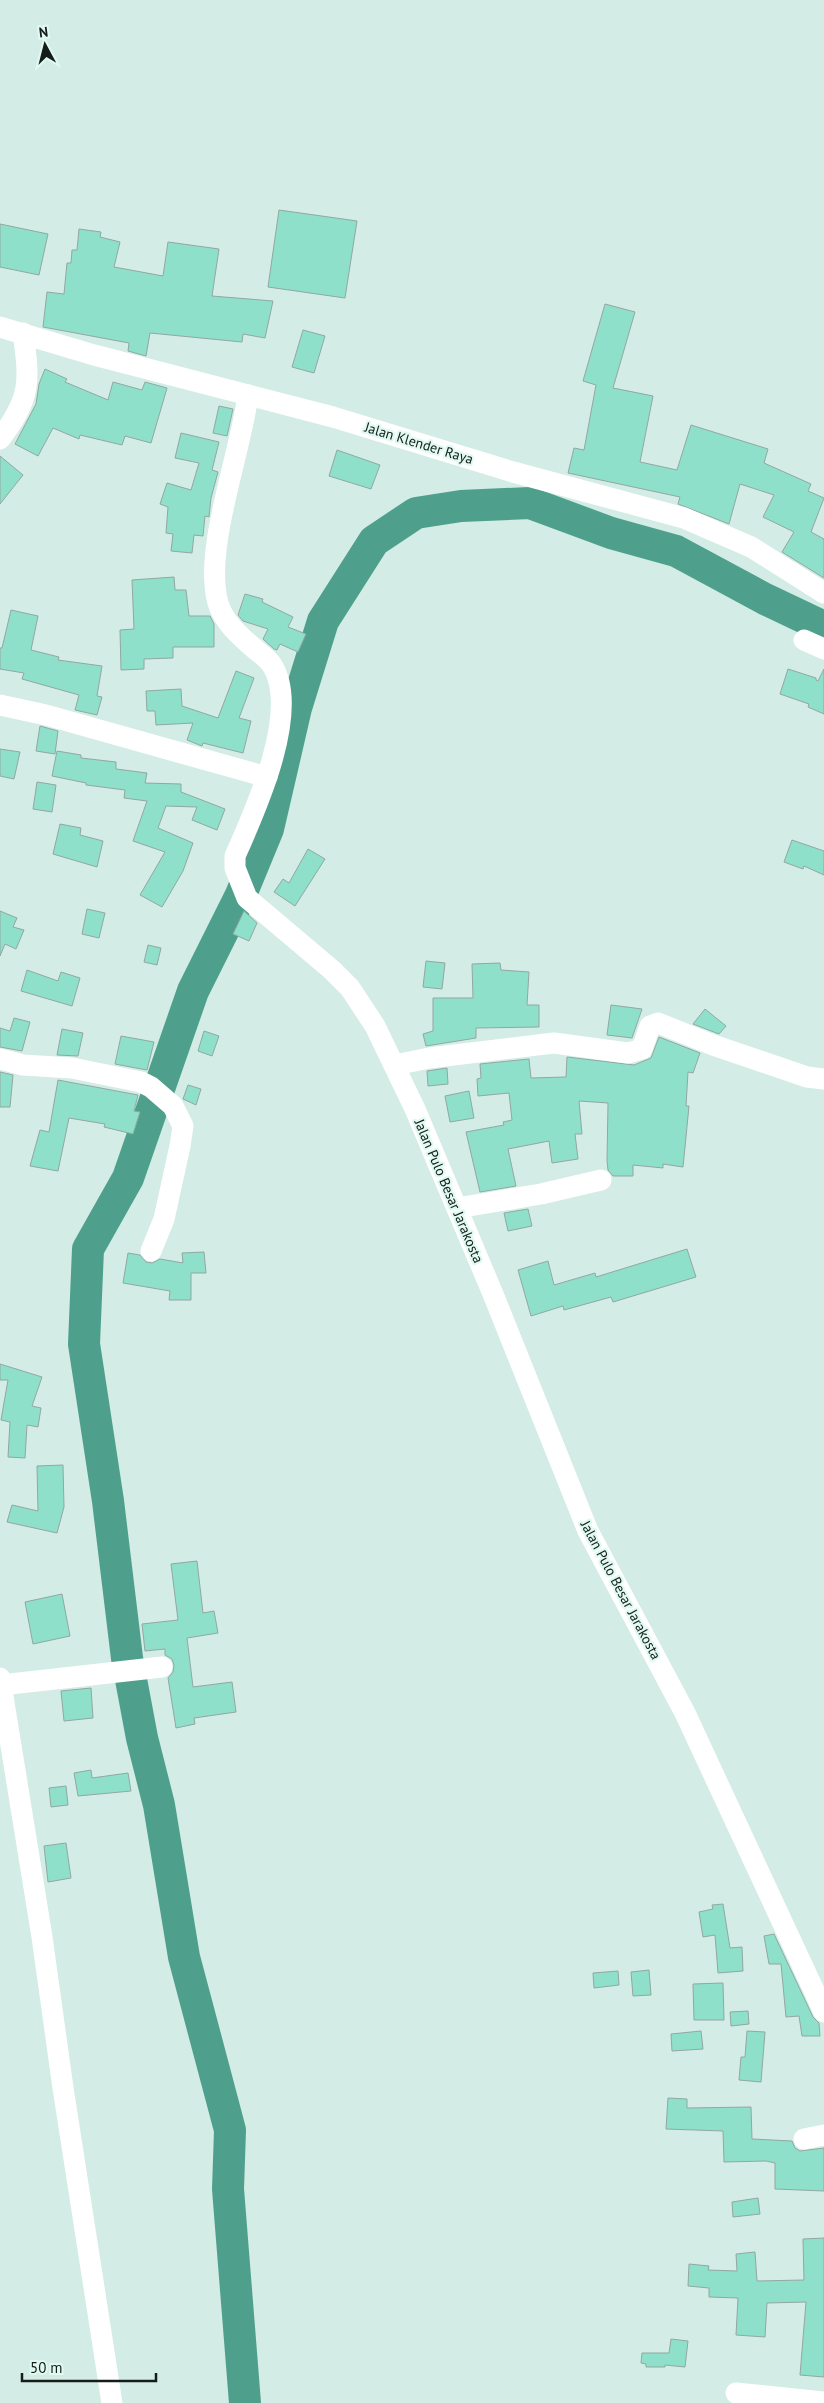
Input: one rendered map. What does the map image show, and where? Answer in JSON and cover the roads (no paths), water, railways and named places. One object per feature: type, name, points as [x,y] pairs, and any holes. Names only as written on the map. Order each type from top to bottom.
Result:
[{"type":"street","name":"Jalan Klender Raya","points":[[0,327],[94,355],[350,422],[513,472],[684,518],[751,547],[824,593]]},
{"type":"street","points":[[0,439],[26,395],[29,374],[23,333]]},
{"type":"street","name":"Jalan Pulo Besar Jarakosta","points":[[248,395],[218,540],[216,586],[218,603],[226,620],[271,664],[281,691],[278,730],[267,776],[255,812],[235,856],[235,868],[247,898],[332,970],[350,988],[366,1010],[395,1065],[457,1208],[588,1531],[685,1713],[824,2012]]},
{"type":"street","points":[[804,640],[824,649]]},
{"type":"street","points":[[0,705],[46,715],[267,776]]},
{"type":"street","points":[[395,1065],[429,1058],[554,1043],[628,1053],[642,1049],[650,1026],[658,1023],[713,1045],[807,1077],[824,1079]]},
{"type":"street","points":[[0,1059],[23,1065],[72,1068],[140,1082],[151,1087],[173,1106],[183,1126],[180,1146],[164,1219],[151,1251]]},
{"type":"street","points":[[457,1208],[541,1194],[601,1180]]},
{"type":"street","points":[[112,2403],[62,2088],[42,1937],[0,1682],[121,1673],[156,1668]]},
{"type":"street","points":[[736,2394],[824,2402]]},
{"type":"waterway","points":[[245,2403],[228,2189],[230,2130],[184,1957],[159,1805],[142,1738],[127,1658],[108,1501],[84,1344],[88,1249],[128,1178],[193,991],[240,897],[268,829],[296,708],[323,621],[374,541],[416,513],[461,506],[530,503],[611,533],[676,551],[765,599],[824,627]]}]
